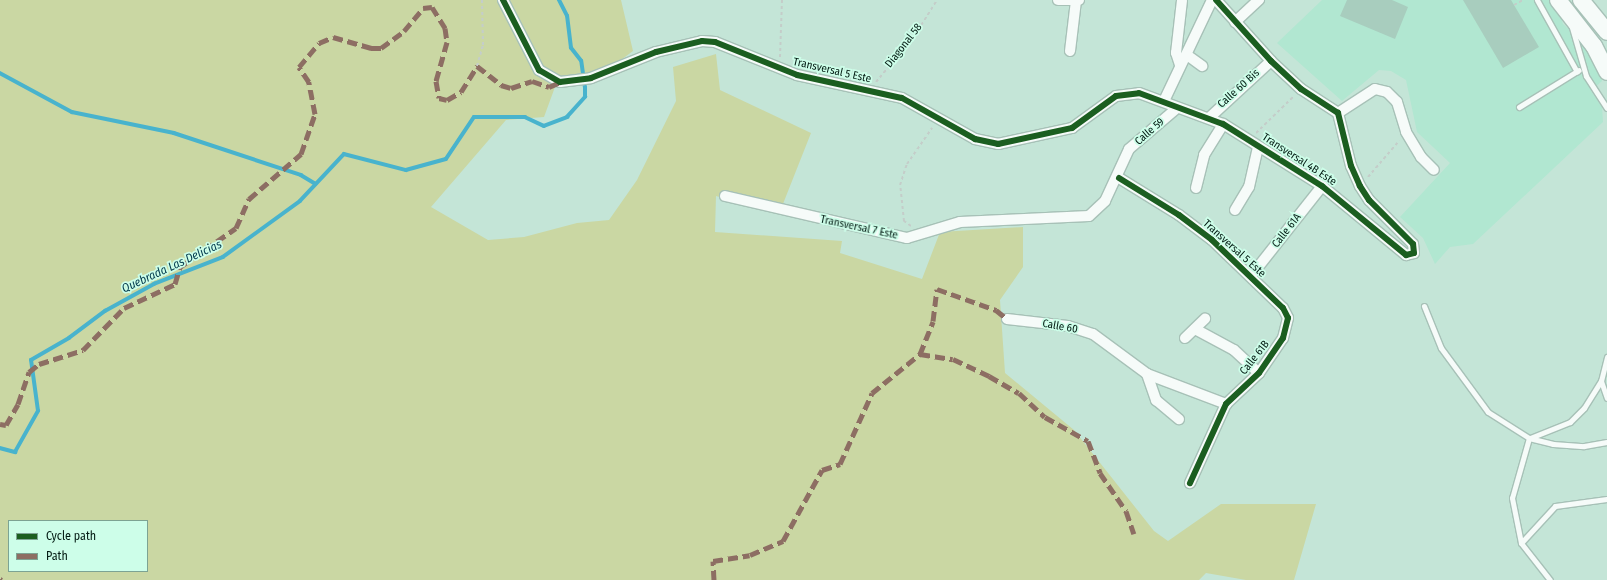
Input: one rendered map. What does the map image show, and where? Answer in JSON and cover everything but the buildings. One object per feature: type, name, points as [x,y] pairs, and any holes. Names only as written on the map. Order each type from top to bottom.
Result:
[{"type":"main road","points":[[1558,0],[1594,46],[1607,72]]},
{"type":"main road","points":[[1581,0],[1607,32]]},
{"type":"street","name":"Transversal 5 Este","points":[[502,0],[539,70],[550,79],[570,82],[591,78],[644,55],[702,41],[715,42],[779,68],[902,98],[933,117],[975,139],[998,144],[1072,128],[1116,96],[1127,92],[1164,102]]},
{"type":"street","points":[[1058,0],[1077,0],[1076,25],[1070,51]]},
{"type":"street","points":[[1180,65],[1176,53],[1182,0]]},
{"type":"street","name":"Calle 59","points":[[1164,102],[1180,65],[1188,55],[1212,0]]},
{"type":"street","points":[[1216,0],[1271,61],[1302,89],[1338,113],[1375,89],[1387,92],[1397,102],[1406,132],[1421,157],[1434,170]]},
{"type":"street","points":[[1235,22],[1258,0]]},
{"type":"street","points":[[1188,55],[1202,66]]},
{"type":"street","name":"Calle 60 Bis","points":[[1209,118],[1271,61]]},
{"type":"street","name":"Transversal 4B Este","points":[[1164,102],[1176,109],[1209,118],[1223,124],[1249,139],[1258,147],[1322,186],[1406,255],[1414,253],[1413,244],[1369,200],[1360,186],[1351,166],[1338,113]]},
{"type":"street","name":"Calle 59","points":[[1089,216],[1105,200],[1119,178],[1130,149],[1176,109]]},
{"type":"street","name":"Calle 60 Bis","points":[[1196,188],[1204,155],[1223,124]]},
{"type":"street","points":[[1235,210],[1249,187],[1258,147]]},
{"type":"street","name":"Transversal 5 Este","points":[[1119,178],[1179,215],[1251,276],[1283,308],[1288,318]]},
{"type":"street","name":"Calle 61A","points":[[1251,276],[1322,186]]},
{"type":"street","name":"Transversal 7 Este","points":[[725,196],[897,237],[920,233],[960,222],[1089,216]]},
{"type":"street","points":[[1185,338],[1205,318]]},
{"type":"street","name":"Calle 61B","points":[[1226,404],[1259,373],[1283,338],[1288,318]]},
{"type":"street","name":"Calle 60","points":[[1007,319],[1068,326],[1093,334],[1147,374]]},
{"type":"street","points":[[1195,329],[1234,350],[1259,373]]},
{"type":"street","points":[[1147,374],[1226,404],[1190,483]]},
{"type":"street","points":[[1147,374],[1156,400],[1179,419]]},
{"type":"lane","points":[[1538,0],[1577,72]]},
{"type":"lane","points":[[1569,13],[1583,68],[1607,108]]},
{"type":"lane","points":[[1519,107],[1583,68]]},
{"type":"lane","points":[[1424,306],[1441,348],[1488,412],[1529,438],[1584,446],[1607,442]]},
{"type":"lane","points":[[1529,438],[1570,422],[1601,381],[1607,357]]},
{"type":"lane","points":[[1601,381],[1607,398]]},
{"type":"lane","points":[[1529,438],[1512,498],[1521,543],[1550,580]]},
{"type":"lane","points":[[1521,543],[1555,506],[1607,499]]},
{"type":"path","points":[[477,66],[483,45],[482,0]]},
{"type":"path","points":[[779,68],[782,0]]},
{"type":"path","points":[[1514,5],[1523,0]]},
{"type":"path","points":[[920,233],[904,221],[900,185],[908,164],[932,131],[933,117]]},
{"type":"path","points":[[1360,186],[1406,132]]},
{"type":"shaded area","points":[[0,0],[621,0],[633,51],[591,82],[555,87],[544,117],[506,120],[431,207],[488,240],[524,237],[577,223],[609,220],[637,180],[676,101],[673,67],[716,54],[720,90],[811,133],[779,214],[716,196],[715,232],[842,241],[840,253],[922,279],[940,232],[1023,227],[1023,267],[1000,300],[1005,373],[1074,430],[1154,531],[1168,541],[1221,504],[1316,504],[1294,580],[1246,580],[1206,573],[1199,580],[0,580]]},
{"type":"shaded area","points":[[1322,0],[1549,0],[1560,13],[1563,24],[1590,49],[1598,66],[1602,81],[1591,91],[1602,107],[1603,122],[1473,244],[1450,247],[1435,264],[1423,238],[1400,217],[1450,163],[1417,132],[1406,80],[1391,71],[1379,70],[1342,101],[1277,43]]},
{"type":"waterway","name":"Quebrada Las Delicias","points":[[0,448],[15,452],[38,411],[31,360],[69,338],[105,311],[154,284],[223,257],[300,201],[344,154],[406,170],[446,159],[474,117],[525,117],[544,126],[567,117],[585,97],[585,88],[581,61],[571,48],[567,16],[559,0]]},
{"type":"waterway","points":[[0,73],[72,112],[174,133],[301,175],[316,184]]},
{"type":"marked path","points":[[0,424],[6,425],[18,404],[29,372],[39,364],[83,350],[124,308],[175,284],[180,267],[236,228],[249,199],[301,154],[315,114],[309,82],[299,67],[319,43],[333,37],[371,48],[381,48],[404,31],[423,8],[432,7],[445,28],[447,42],[436,81],[439,98],[447,100],[461,92],[477,66],[501,85],[511,88],[532,81],[549,87],[560,82]]},
{"type":"marked path","points":[[714,580],[713,561],[750,555],[783,541],[822,470],[840,464],[872,393],[920,354],[933,321],[937,289],[996,310],[1007,319]]},
{"type":"marked path","points":[[920,354],[953,359],[989,376],[1019,393],[1045,417],[1088,441],[1100,473],[1126,511],[1134,534]]},
{"type":"cycle path","points":[[503,0],[539,70],[560,82],[591,78],[656,52],[702,41],[715,42],[797,75],[902,98],[975,139],[998,144],[1072,128],[1116,96],[1139,93],[1223,124],[1322,186],[1406,255],[1414,253],[1413,244],[1369,200],[1360,186],[1351,166],[1338,113],[1301,89],[1271,61],[1216,0]]},
{"type":"cycle path","points":[[1119,178],[1179,215],[1212,240],[1283,308],[1288,318],[1283,338],[1259,373],[1226,404],[1190,483]]}]
